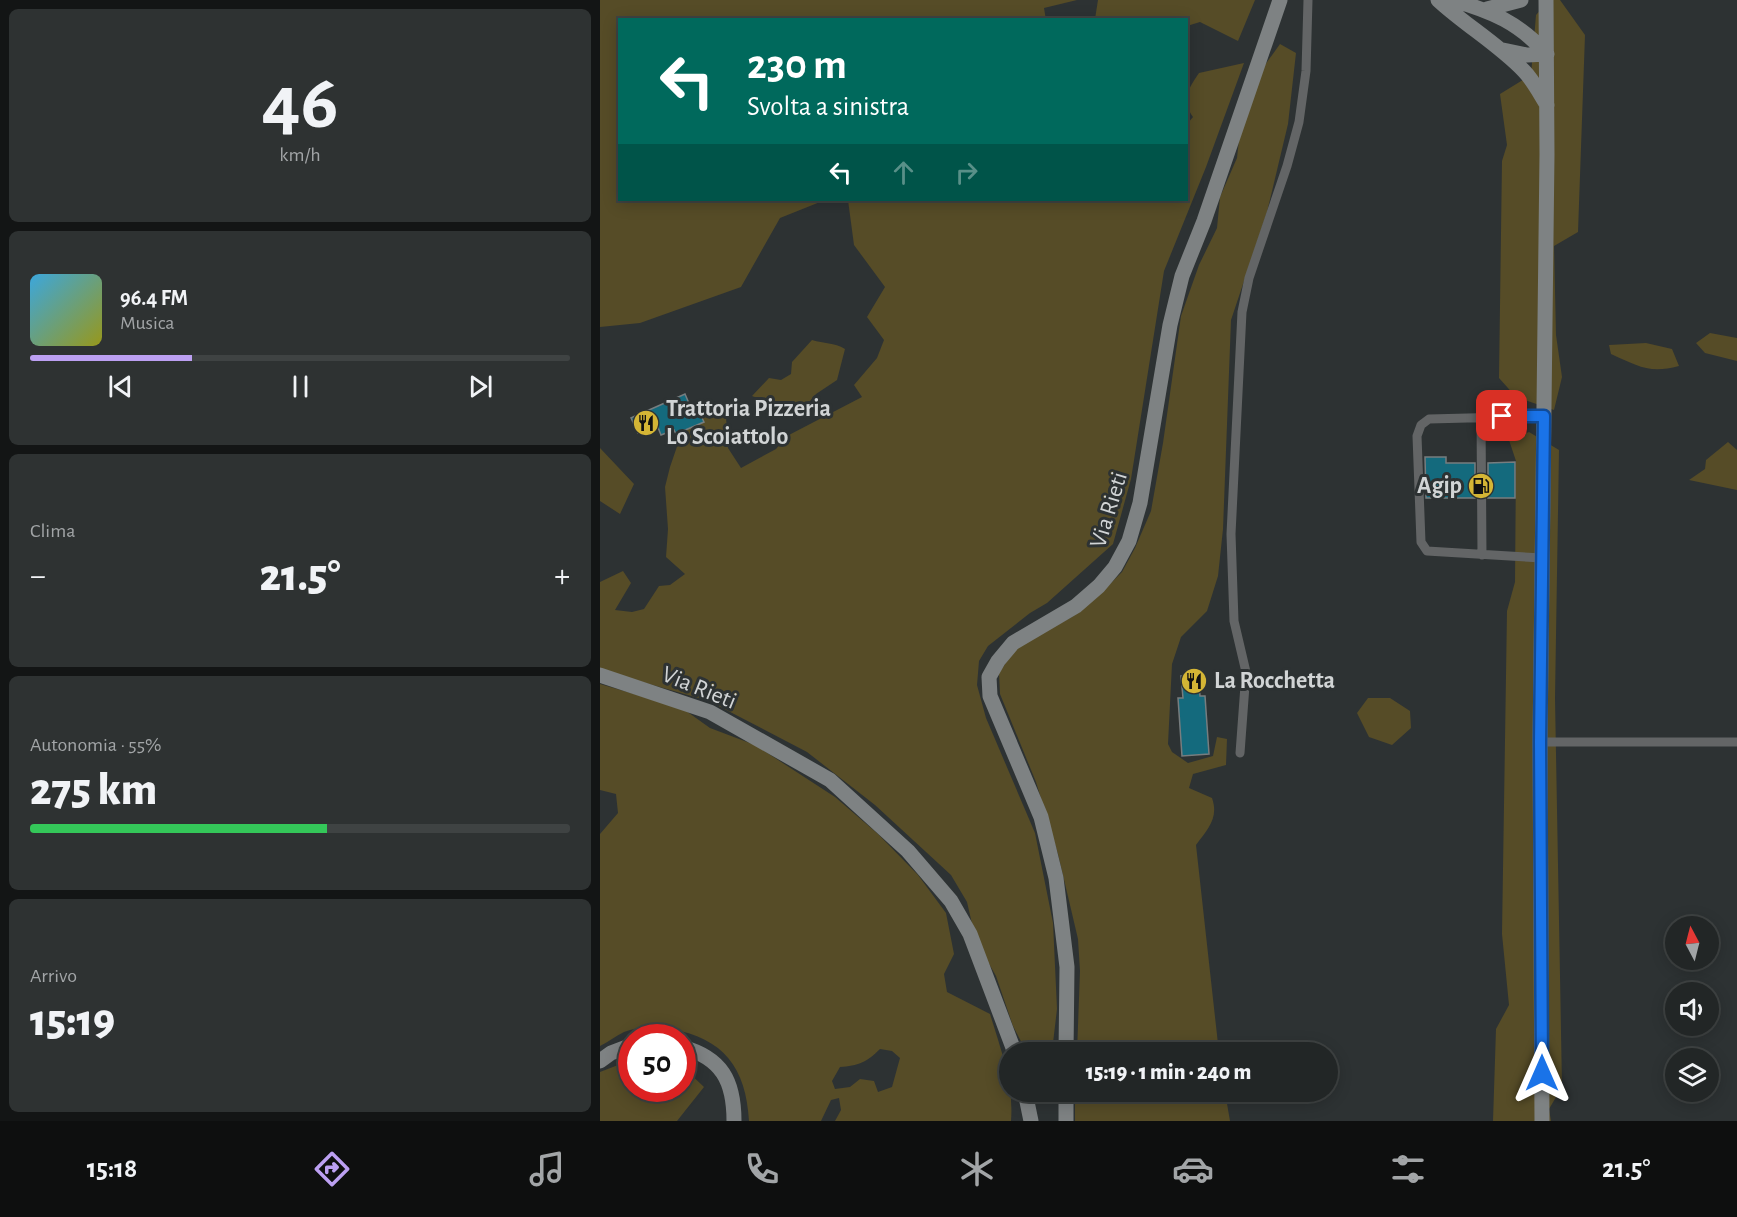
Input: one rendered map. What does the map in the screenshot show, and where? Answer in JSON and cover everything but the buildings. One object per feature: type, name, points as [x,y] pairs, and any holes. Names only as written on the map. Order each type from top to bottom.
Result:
[{"type":"street","name":"Via Rieti","points":[[1065,1042],[1067,967],[1056,878],[1041,816],[990,696],[989,677],[998,661],[1013,644],[1076,606],[1099,586],[1114,567],[1129,541],[1140,503],[1170,325],[1182,276],[1204,221],[1281,0]]},
{"type":"street","points":[[1438,0],[1462,23],[1500,49],[1525,72],[1547,105]]},
{"type":"street","points":[[1452,0],[1487,9],[1530,35],[1547,54]]},
{"type":"street","points":[[1487,9],[1521,0]]},
{"type":"street","points":[[1542,1121],[1540,742],[1547,105],[1546,0]]},
{"type":"street","points":[[1500,49],[1527,55],[1547,54]]},
{"type":"street","name":"Via Rieti","points":[[600,675],[710,712],[830,780],[908,851],[951,901],[970,934],[1011,1042]]},
{"type":"street","points":[[600,1061],[618,1050]]},
{"type":"street","points":[[696,1053],[712,1060],[730,1083],[734,1121]]},
{"type":"street","points":[[1027,1102],[1031,1121]]},
{"type":"street","points":[[1066,1102],[1066,1121]]},
{"type":"lane","points":[[1240,753],[1246,672],[1234,621],[1231,534],[1242,312],[1249,278],[1287,166],[1299,122],[1306,71],[1308,0]]},
{"type":"lane","points":[[1542,558],[1428,551],[1421,542],[1417,436],[1421,425],[1429,419],[1544,416]]},
{"type":"lane","points":[[1481,417],[1482,555]]},
{"type":"lane","points":[[1540,742],[1737,742]]},
{"type":"shaded area","points":[[600,0],[1077,0],[1044,8],[1046,18],[618,18],[618,201],[822,201],[780,218],[741,287],[640,323],[600,327]]},
{"type":"shaded area","points":[[1098,0],[1255,0],[1238,41],[1200,22],[1188,26],[1188,18],[1095,18]]},
{"type":"shaded area","points":[[1549,0],[1560,0],[1585,35],[1578,232],[1554,246],[1556,335],[1562,377],[1554,410],[1516,397],[1499,378],[1502,161],[1507,145],[1500,94],[1531,75],[1536,15]]},
{"type":"shaded area","points":[[1280,44],[1296,53],[1288,124],[1267,212],[1231,320],[1223,529],[1218,576],[1207,611],[1181,637],[1172,664],[1168,744],[1172,752],[1188,763],[1213,756],[1217,737],[1227,739],[1226,765],[1193,774],[1189,788],[1212,798],[1214,805],[1211,823],[1196,845],[1218,1042],[1077,1042],[1080,971],[1078,939],[1058,854],[1036,782],[1000,694],[999,673],[1011,655],[1023,643],[1072,617],[1096,598],[1122,572],[1135,548],[1151,511],[1181,316],[1199,265],[1217,228],[1220,197],[1237,158],[1240,131],[1262,69]]},
{"type":"shaded area","points":[[1244,63],[1206,167],[1164,271],[1131,479],[1113,544],[1047,603],[1030,613],[988,646],[979,661],[977,685],[986,718],[1035,833],[1053,923],[1057,1009],[1053,1042],[1021,1042],[1013,1026],[996,976],[976,941],[967,902],[951,875],[875,805],[807,752],[709,701],[600,670],[600,582],[623,571],[631,583],[615,610],[632,612],[644,609],[659,586],[670,585],[685,574],[666,557],[668,529],[665,487],[682,432],[707,413],[726,417],[728,448],[741,468],[776,449],[787,436],[862,397],[854,385],[877,358],[884,340],[867,317],[885,287],[854,245],[848,201],[1188,201],[1188,123],[1193,117],[1188,108],[1189,89],[1199,73]]},
{"type":"shaded area","points":[[1710,333],[1737,338],[1737,361],[1705,353],[1696,343]]},
{"type":"shaded area","points":[[812,340],[845,349],[837,380],[816,394],[798,415],[783,416],[770,403],[752,396],[769,378],[781,380],[791,374],[792,362]]},
{"type":"shaded area","points":[[1646,343],[1672,349],[1679,366],[1660,369],[1644,368],[1611,354],[1609,345]]},
{"type":"shaded area","points":[[1529,432],[1559,450],[1555,698],[1562,1087],[1549,1109],[1551,1121],[1493,1121],[1496,1029],[1509,1005],[1502,934],[1507,611],[1515,582],[1516,461],[1509,440]]},
{"type":"shaded area","points":[[1728,442],[1737,450],[1737,490],[1689,480],[1705,469],[1706,460]]},
{"type":"shaded area","points":[[600,448],[634,484],[620,514],[600,501]]},
{"type":"shaded area","points":[[600,684],[682,708],[710,728],[755,745],[835,797],[878,834],[918,875],[946,913],[954,954],[944,974],[947,992],[990,1014],[999,1044],[999,1102],[1011,1102],[1011,1121],[835,1121],[841,1110],[839,1098],[831,1100],[821,1121],[749,1121],[747,1102],[737,1071],[729,1058],[718,1048],[696,1036],[696,1024],[618,1024],[618,1036],[600,1046],[600,834],[618,813],[616,794],[600,790]],"holes":[[[880,1049],[892,1051],[900,1058],[892,1087],[878,1092],[874,1081],[860,1079],[850,1087],[835,1089],[832,1081],[840,1067],[862,1062]]]},
{"type":"shaded area","points":[[1368,698],[1390,698],[1410,711],[1411,728],[1392,745],[1369,737],[1357,713]]},
{"type":"shaded area","points":[[618,1065],[618,1102],[692,1102],[677,1121],[600,1121],[600,1072]]},
{"type":"shaded area","points":[[696,1079],[704,1087],[696,1097]]},
{"type":"shaded area","points":[[1075,1102],[1227,1102],[1230,1121],[1075,1121]]},
{"type":"place","name":"Trattoria Pizzeria Lo Scoiattolo","points":[[646,423]]},
{"type":"place","name":"Agip","points":[[1481,486]]},
{"type":"place","name":"La Rocchetta","points":[[1194,681]]},
{"type":"route","points":[[1502,416],[1544,416],[1540,742],[1542,1073]]}]
